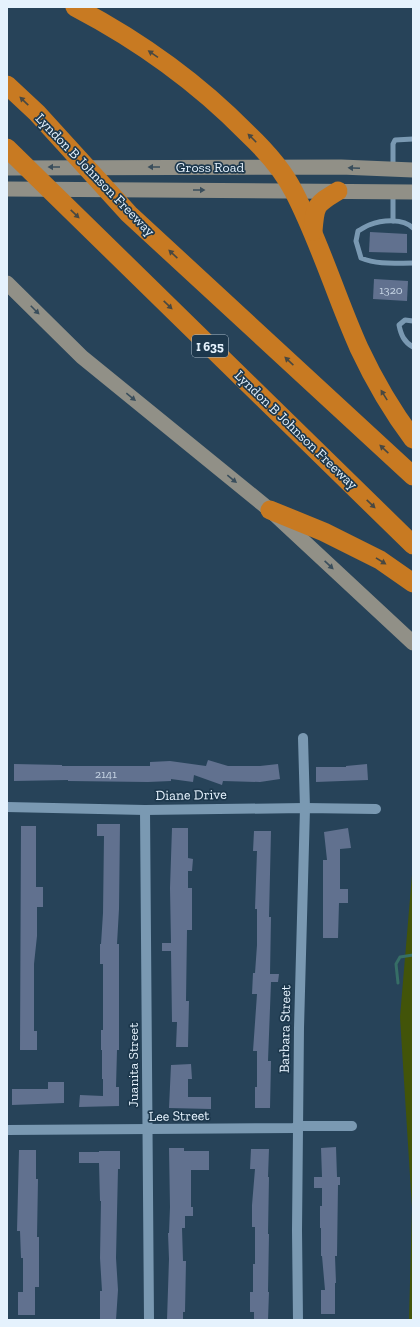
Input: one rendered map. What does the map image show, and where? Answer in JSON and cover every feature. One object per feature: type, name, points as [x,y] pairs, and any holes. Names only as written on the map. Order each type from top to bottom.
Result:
[{"type":"highway","points":[[75,7],[152,53],[183,76],[237,122],[278,167],[294,190],[313,231],[359,348],[380,389],[413,439]]},
{"type":"highway","name":"Lyndon B Johnson Freeway","points":[[7,85],[37,113],[129,214],[413,476]]},
{"type":"highway","name":"Lyndon B Johnson Freeway","points":[[7,148],[413,546]]},
{"type":"highway","points":[[313,231],[314,212],[321,201],[338,191]]},
{"type":"highway","points":[[270,510],[324,532],[373,556],[413,583]]},
{"type":"main road","name":"Gross Road","points":[[7,168],[278,167],[413,170]]},
{"type":"main road","points":[[393,169],[393,192]]},
{"type":"main road","name":"Gross Road","points":[[7,189],[413,192]]},
{"type":"main road","points":[[7,283],[82,357],[270,510],[413,643]]},
{"type":"street","name":"Barbara Street","points":[[298,1320],[297,1230],[299,1028],[305,808],[302,738]]},
{"type":"street","name":"Diane Drive","points":[[7,808],[145,810],[305,808],[376,809]]},
{"type":"street","name":"Juanita Street","points":[[145,810],[149,1320]]},
{"type":"street","name":"Lee Street","points":[[7,1130],[147,1130],[352,1126]]},
{"type":"lane","points":[[393,169],[393,144],[395,140],[413,139]]},
{"type":"lane","points":[[393,192],[393,221]]},
{"type":"lane","points":[[413,228],[409,224],[393,221],[381,222],[368,225],[358,231],[356,241],[361,258],[376,263],[413,262]]},
{"type":"lane","points":[[413,321],[405,320],[399,325],[402,336],[408,344],[413,347]]},
{"type":"green space","points":[[413,863],[413,1320],[409,1320],[412,1208],[400,1017]]},
{"type":"building","points":[[370,232],[407,234],[407,253],[369,252]]},
{"type":"building","points":[[374,279],[408,281],[407,301],[373,299]]},
{"type":"building","points":[[208,760],[228,766],[260,766],[278,764],[280,779],[260,782],[223,781],[222,785],[194,775],[193,782],[171,779],[171,781],[148,782],[68,780],[14,781],[14,764],[62,766],[150,766],[150,762],[170,761],[206,766]]},
{"type":"building","points":[[367,764],[368,780],[316,782],[316,767],[346,767]]},
{"type":"building","points":[[97,824],[120,824],[117,944],[119,944],[119,1050],[117,1050],[116,1087],[119,1087],[119,1106],[79,1107],[80,1095],[103,1096],[101,1030],[103,1030],[103,964],[100,964],[100,944],[103,913],[104,836],[97,836]]},
{"type":"building","points":[[21,826],[36,826],[36,887],[43,887],[43,907],[37,907],[37,936],[34,964],[34,1031],[37,1031],[37,1050],[20,1050]]},
{"type":"building","points":[[172,828],[188,828],[188,858],[193,859],[192,871],[188,871],[188,888],[192,888],[192,930],[187,930],[186,1001],[189,1001],[188,1047],[176,1047],[177,1022],[172,1022],[171,951],[162,951],[162,943],[171,943],[170,888]]},
{"type":"building","points":[[348,828],[351,848],[340,849],[340,889],[348,889],[348,903],[339,903],[338,938],[323,938],[323,860],[327,860],[324,832]]},
{"type":"building","points":[[254,831],[271,831],[269,917],[271,917],[270,974],[279,974],[278,982],[271,982],[268,1061],[271,1061],[270,1108],[255,1108],[255,1087],[257,1087],[257,1051],[253,1051],[257,994],[252,994],[257,945],[257,909],[255,909],[257,851],[253,851]]},
{"type":"building","points":[[191,1064],[192,1079],[188,1079],[188,1097],[211,1097],[211,1109],[169,1108],[171,1065]]},
{"type":"building","points":[[48,1082],[64,1082],[64,1103],[12,1105],[12,1089],[48,1089]]},
{"type":"building","points":[[336,1147],[337,1177],[340,1177],[340,1185],[338,1185],[337,1256],[335,1256],[335,1314],[321,1314],[321,1290],[325,1290],[321,1256],[320,1228],[322,1188],[314,1188],[314,1177],[322,1177],[321,1148]]},
{"type":"building","points":[[169,1148],[184,1148],[184,1151],[209,1151],[209,1170],[191,1170],[191,1207],[193,1207],[193,1216],[185,1216],[185,1228],[182,1228],[183,1261],[186,1261],[185,1312],[183,1312],[183,1320],[167,1320],[169,1259],[168,1233],[170,1207]]},
{"type":"building","points":[[251,1149],[269,1149],[268,1320],[254,1320],[254,1312],[250,1312],[250,1292],[253,1292],[253,1264],[255,1264],[255,1227],[252,1227],[252,1205],[255,1169],[250,1169]]},
{"type":"building","points":[[19,1150],[36,1150],[36,1179],[38,1179],[37,1237],[39,1237],[39,1287],[35,1287],[35,1315],[18,1315],[18,1292],[23,1292],[23,1258],[21,1258],[20,1231],[17,1231]]},
{"type":"building","points":[[120,1151],[120,1169],[118,1169],[116,1258],[118,1290],[116,1320],[100,1320],[100,1291],[102,1291],[100,1258],[101,1201],[99,1163],[79,1163],[79,1152]]},
{"type":"waterway","points":[[398,983],[396,964],[400,957],[413,955]]}]
